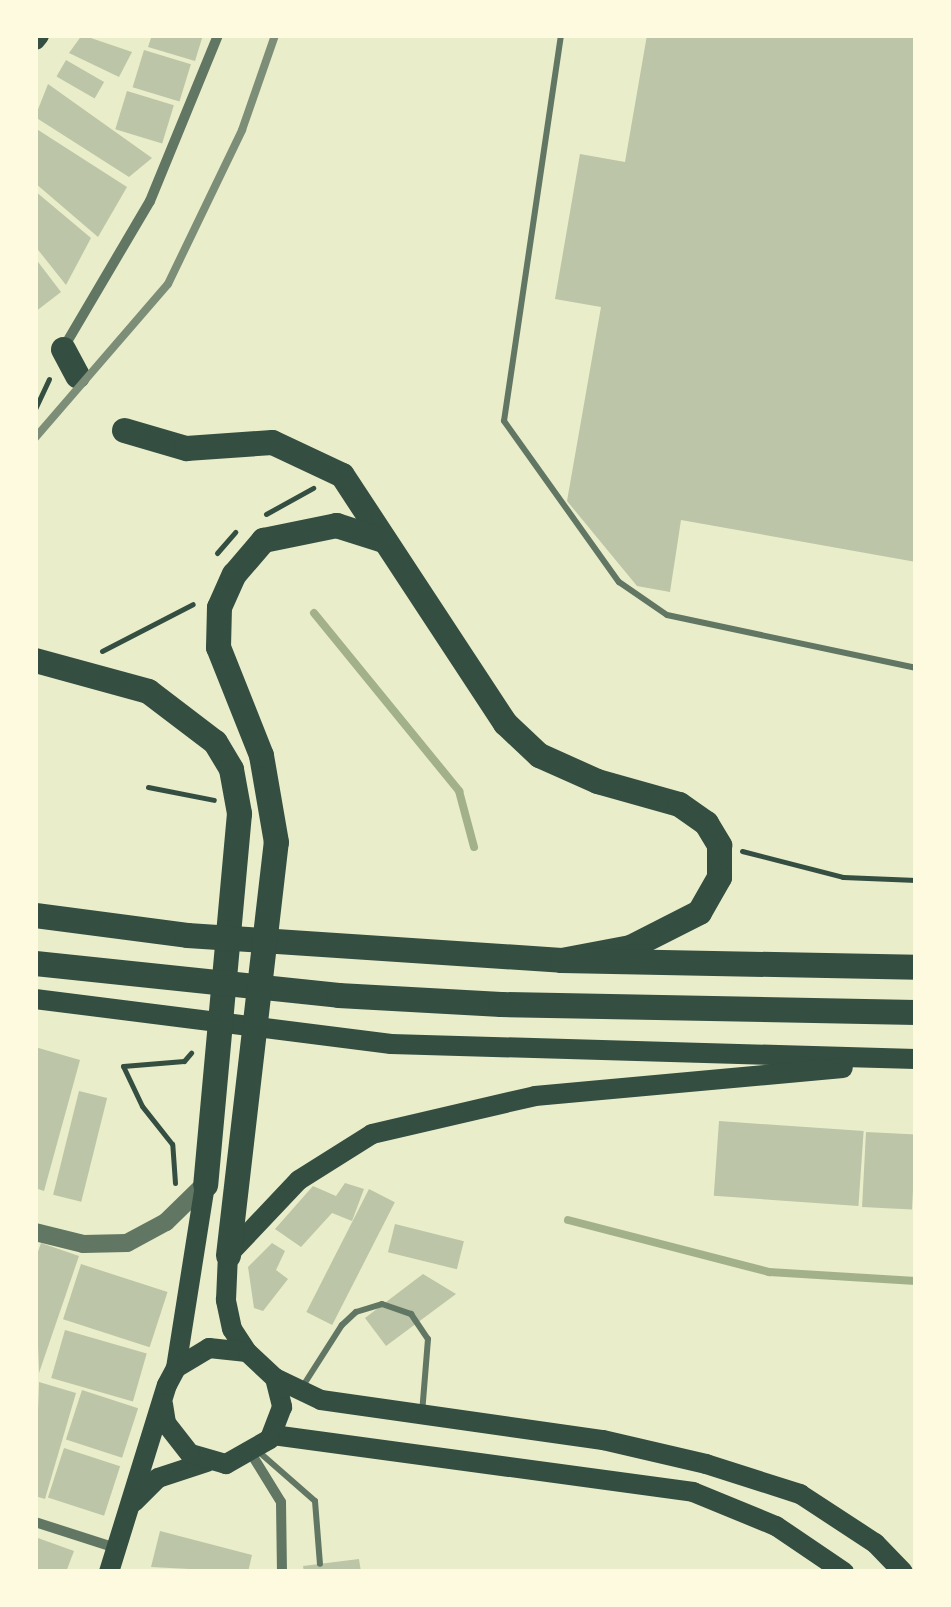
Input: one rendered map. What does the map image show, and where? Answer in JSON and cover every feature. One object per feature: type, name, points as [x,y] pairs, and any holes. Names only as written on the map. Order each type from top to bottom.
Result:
[{"type":"highway","points":[[63,349],[77,375]]},
{"type":"highway","points":[[124,430],[186,448],[272,442],[342,475],[505,722],[539,754],[597,780],[680,804],[706,824],[718,845],[719,877],[699,912],[630,946],[561,960]]},
{"type":"highway","points":[[228,1255],[244,1141],[275,829],[261,754],[218,647],[219,606],[234,574],[263,540],[336,525],[383,540]]},
{"type":"highway","points":[[35,660],[110,676],[184,714],[223,756],[233,808],[214,1108],[205,1184]]},
{"type":"highway","points":[[35,915],[187,935],[561,960],[916,967]]},
{"type":"highway","points":[[35,964],[338,995],[501,1004],[916,1012]]},
{"type":"main road","points":[[35,998],[391,1044],[916,1061]]},
{"type":"main road","points":[[903,1572],[875,1543],[800,1494],[725,1470],[603,1440],[320,1400],[275,1378],[247,1352],[232,1329],[226,1300],[228,1255],[298,1180],[372,1134],[535,1096],[916,1061]]},
{"type":"main road","points":[[110,1572],[176,1368],[205,1184]]},
{"type":"main road","points":[[176,1368],[209,1348],[247,1352]]},
{"type":"main road","points":[[129,1507],[158,1478],[207,1462],[255,1453],[274,1435],[282,1407],[275,1378]]},
{"type":"main road","points":[[164,1404],[176,1440],[207,1462]]},
{"type":"main road","points":[[274,1435],[693,1492],[776,1526],[844,1572]]},
{"type":"street","points":[[63,349],[150,201],[218,35]]},
{"type":"street","points":[[35,1232],[83,1244],[126,1243],[166,1222],[205,1184]]},
{"type":"street","points":[[255,1453],[281,1502],[282,1572]]},
{"type":"street","points":[[35,1522],[117,1548]]},
{"type":"lane","points":[[561,35],[504,421],[619,582],[667,615],[916,668]]},
{"type":"lane","points":[[300,1390],[342,1325],[356,1312],[382,1304],[411,1314],[428,1340],[422,1414]]},
{"type":"lane","points":[[255,1453],[315,1501],[320,1564]]},
{"type":"path","points":[[261,517],[342,475]]},
{"type":"path","points":[[215,556],[223,539],[248,524]]},
{"type":"path","points":[[88,654],[118,647],[192,607],[199,590]]},
{"type":"path","points":[[148,787],[233,808]]},
{"type":"path","points":[[718,845],[843,877],[916,880]]},
{"type":"path","points":[[177,1169],[172,1144],[142,1106],[123,1066],[184,1061],[197,1048]]},
{"type":"building","points":[[82,35],[132,52],[119,77],[69,53]]},
{"type":"building","points":[[152,35],[203,35],[195,61],[148,47]]},
{"type":"building","points":[[647,35],[916,35],[916,562],[681,520],[670,592],[637,586],[567,501],[601,307],[555,299],[580,154],[625,162]]},
{"type":"building","points":[[144,50],[191,64],[179,102],[133,87]]},
{"type":"building","points":[[66,60],[104,82],[95,98],[57,76]]},
{"type":"building","points":[[48,84],[152,158],[129,177],[35,117]]},
{"type":"building","points":[[127,91],[174,105],[162,144],[115,129]]},
{"type":"building","points":[[35,128],[127,187],[98,237],[35,183]]},
{"type":"building","points":[[35,191],[91,238],[66,285],[35,246]]},
{"type":"building","points":[[35,258],[61,292],[35,312]]},
{"type":"building","points":[[35,1047],[80,1060],[44,1191],[35,1188]]},
{"type":"building","points":[[79,1091],[107,1098],[81,1202],[53,1195]]},
{"type":"building","points":[[719,1121],[864,1131],[858,1206],[714,1196]]},
{"type":"building","points":[[866,1132],[916,1135],[912,1210],[862,1207]]},
{"type":"building","points":[[345,1183],[364,1189],[352,1221],[332,1213],[301,1247],[275,1229],[313,1186],[336,1196]]},
{"type":"building","points":[[369,1189],[395,1202],[332,1325],[306,1312]]},
{"type":"building","points":[[395,1224],[464,1241],[457,1269],[388,1252]]},
{"type":"building","points":[[41,1243],[79,1256],[39,1373],[35,1260]]},
{"type":"building","points":[[272,1243],[285,1251],[276,1270],[288,1279],[263,1311],[254,1308],[248,1267]]},
{"type":"building","points":[[81,1264],[168,1292],[150,1347],[63,1319]]},
{"type":"building","points":[[423,1274],[456,1294],[386,1346],[365,1318]]},
{"type":"building","points":[[65,1330],[147,1353],[133,1401],[51,1378]]},
{"type":"building","points":[[39,1382],[76,1393],[45,1499],[35,1496]]},
{"type":"building","points":[[82,1390],[138,1408],[122,1458],[66,1439]]},
{"type":"building","points":[[64,1448],[120,1466],[104,1516],[48,1497]]},
{"type":"building","points":[[160,1531],[252,1555],[248,1572],[151,1567]]},
{"type":"building","points":[[35,1537],[74,1551],[66,1572],[35,1572]]},
{"type":"building","points":[[359,1559],[361,1572],[304,1572],[303,1566]]},
{"type":"waterway","points":[[314,613],[459,791],[474,847]]},
{"type":"waterway","points":[[568,1220],[769,1272],[916,1281]]},
{"type":"railway","points":[[35,438],[168,284],[242,130],[275,35]]}]
